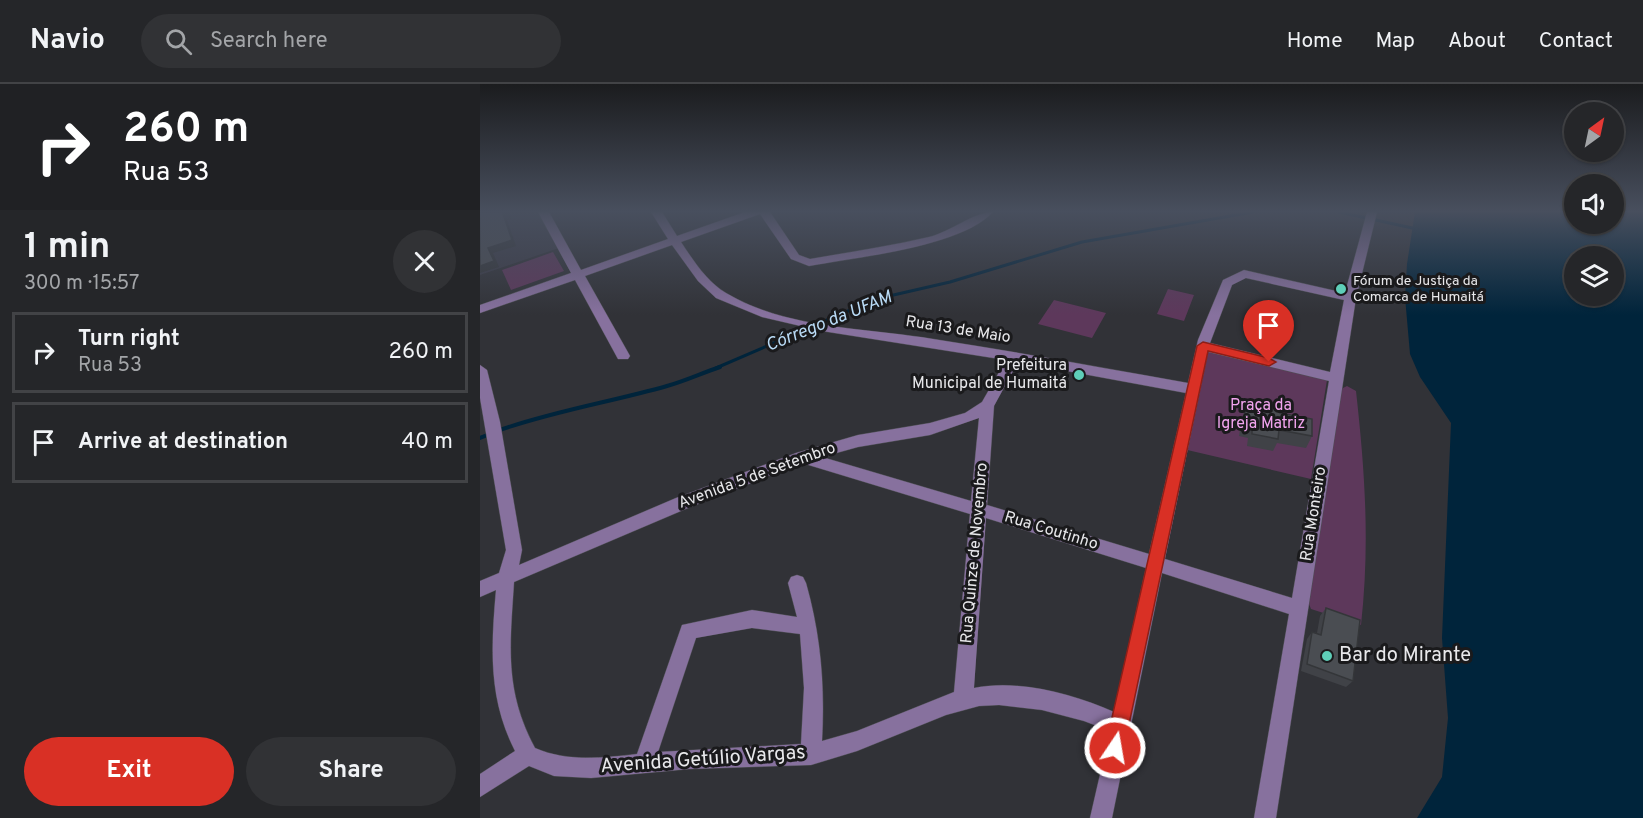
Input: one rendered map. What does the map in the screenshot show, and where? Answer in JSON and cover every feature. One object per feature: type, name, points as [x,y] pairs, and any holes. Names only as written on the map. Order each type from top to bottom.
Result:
[{"type":"street","points":[[563,246],[623,356]]},
{"type":"street","points":[[480,309],[654,246]]},
{"type":"street","name":"Rua 13 de Maio","points":[[680,246],[717,293],[735,303],[780,318],[1015,356],[1193,389]]},
{"type":"street","points":[[788,246],[795,257],[809,263],[828,261],[892,246]]},
{"type":"street","name":"Rua Monteiro","points":[[1265,818],[1336,378],[1350,298],[1363,246]]},
{"type":"street","points":[[1101,818],[1119,725],[1203,346],[1227,283],[1244,274],[1350,298]]},
{"type":"street","points":[[1203,346],[1336,378]]},
{"type":"street","points":[[987,406],[1015,356]]},
{"type":"street","points":[[480,370],[493,422],[514,550],[506,579],[501,644],[504,695],[516,732],[528,755],[480,786]]},
{"type":"street","name":"Avenida 5 de Setembro","points":[[480,589],[682,503],[801,457],[858,441],[955,423],[987,406]]},
{"type":"street","name":"Rua Quinze de Novembro","points":[[963,699],[987,406]]},
{"type":"street","name":"Rua Coutinho","points":[[801,457],[1300,609]]},
{"type":"street","points":[[797,583],[809,627],[815,665],[811,755]]},
{"type":"street","points":[[644,763],[689,631],[752,618],[809,627]]},
{"type":"street","name":"Avenida Getúlio Vargas","points":[[528,755],[556,766],[598,768],[644,763],[811,755],[844,746],[963,699],[995,697],[1070,705],[1119,725]]},
{"type":"shaded area","points":[[480,246],[559,248],[480,275]]},
{"type":"green space","points":[[553,252],[564,271],[511,290],[502,270]]},
{"type":"green space","points":[[1168,289],[1194,295],[1184,321],[1157,314]]},
{"type":"green space","points":[[1054,300],[1106,313],[1092,338],[1038,324]]},
{"type":"green space","name":"Praça da Igreja Matriz","points":[[1205,350],[1327,380],[1311,479],[1183,449]]},
{"type":"green space","points":[[1347,386],[1356,391],[1364,479],[1366,537],[1361,625],[1311,609],[1309,604],[1341,389]]},
{"type":"water","points":[[1410,246],[1564,246],[1564,306],[1624,306],[1624,246],[1643,246],[1643,818],[1417,818],[1442,777],[1448,718],[1442,638],[1451,423],[1420,377],[1410,354],[1405,297]]},
{"type":"building","points":[[480,246],[493,246],[488,248],[494,261],[480,266]]},
{"type":"building","points":[[1255,400],[1281,404],[1280,413],[1312,419],[1312,436],[1279,430],[1278,439],[1252,434],[1252,426],[1243,424],[1246,406],[1254,408]]},
{"type":"building","name":"Bar do Mirante","points":[[1326,608],[1360,620],[1353,681],[1307,664],[1312,632],[1321,635]]},
{"type":"waterway","name":"Córrego da UFAM","points":[[716,368],[876,299],[950,282],[1068,246]]},
{"type":"waterway","name":"Córrego da UFAM","points":[[497,431],[539,418],[667,386],[720,367]]},
{"type":"waterway","name":"Córrego da UFAM","points":[[480,438],[490,434]]},
{"type":"place","name":"Fórum de Justiça da Comarca de Humaitá","points":[[1341,289]]},
{"type":"place","name":"Prefeitura Municipal de Humaitá","points":[[1079,375]]},
{"type":"place","name":"Bar do Mirante","points":[[1327,656]]},
{"type":"route","points":[[1115,748],[1203,346],[1269,362]]}]
